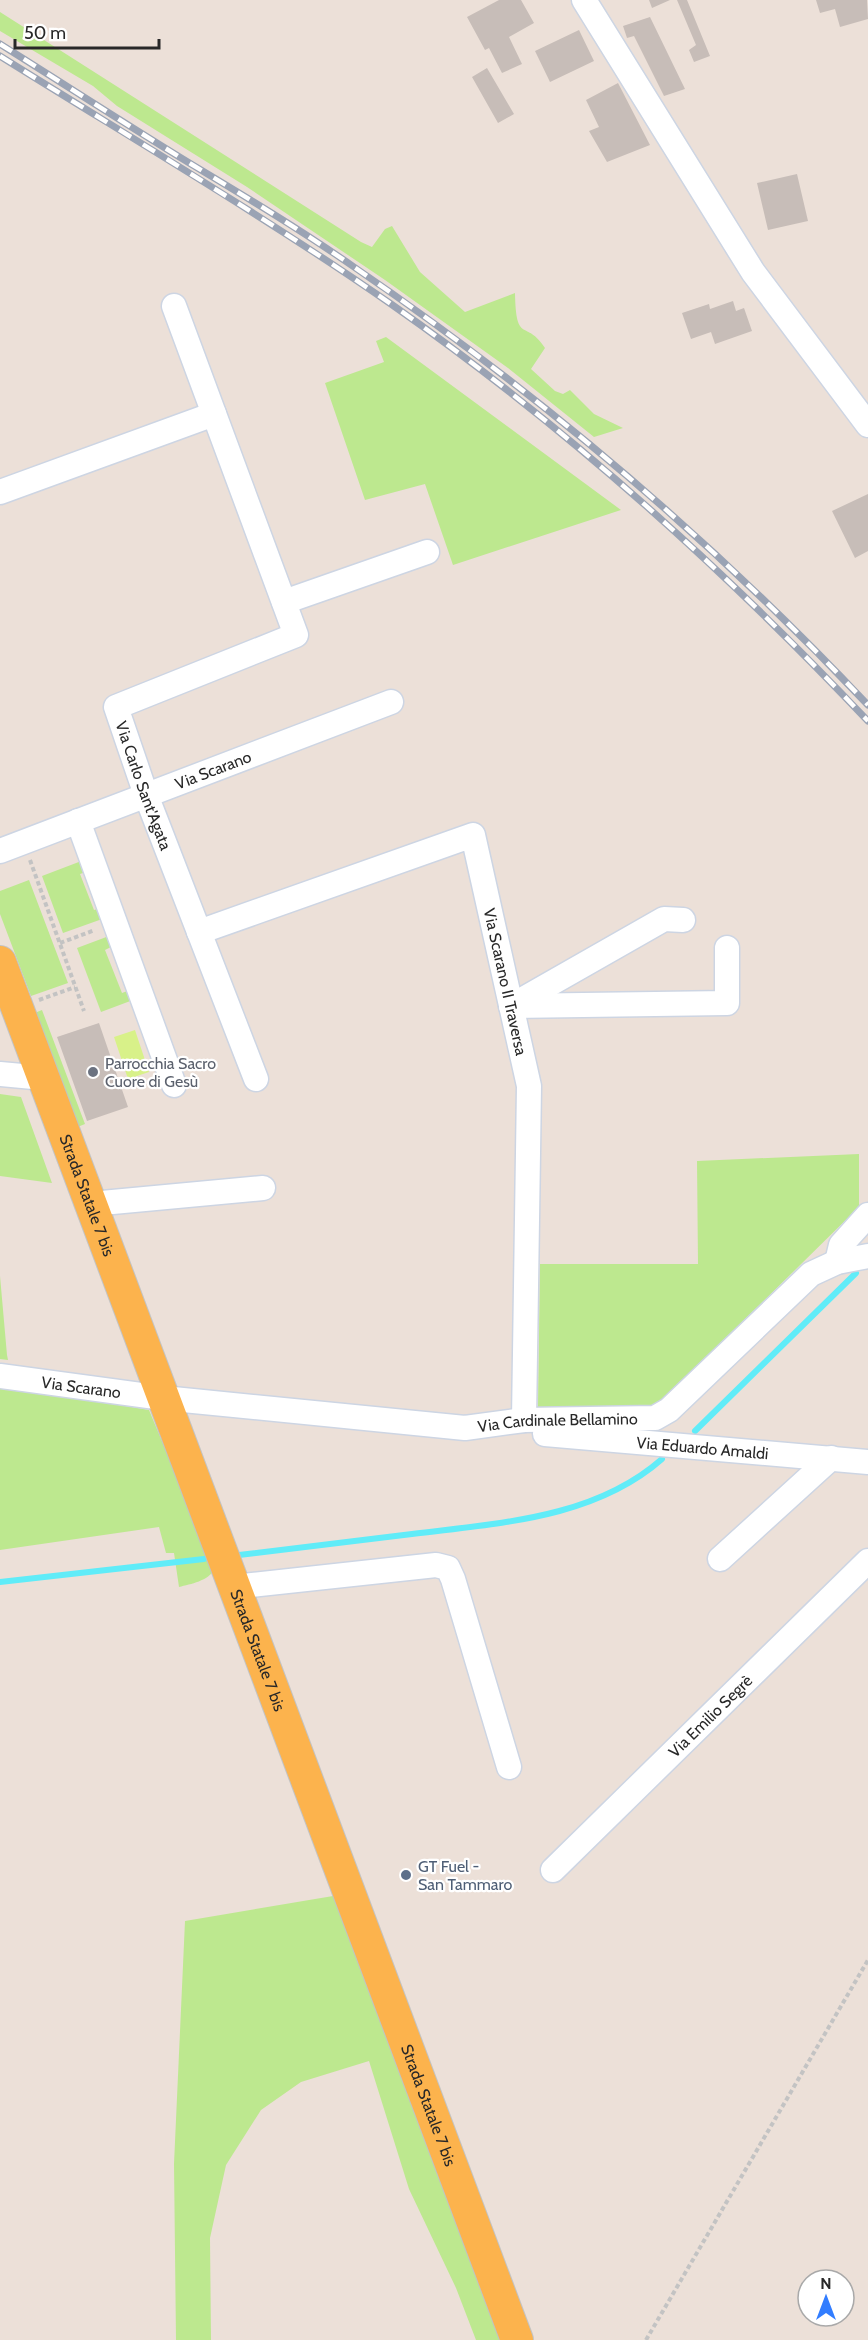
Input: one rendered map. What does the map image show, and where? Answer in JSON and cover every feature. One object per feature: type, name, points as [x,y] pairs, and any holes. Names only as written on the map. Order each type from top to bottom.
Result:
[{"type":"main road","name":"Strada Statale 7 bis","points":[[0,962],[517,2340]]},
{"type":"street","points":[[584,0],[753,272],[868,425]]},
{"type":"street","name":"Via Carlo Sant'Agata","points":[[174,306],[296,635],[116,707],[146,795],[256,1079]]},
{"type":"street","points":[[0,492],[214,414]]},
{"type":"street","points":[[284,602],[427,552]]},
{"type":"street","name":"Via Scarano","points":[[0,851],[391,702]]},
{"type":"street","points":[[78,821],[174,1085]]},
{"type":"street","name":"Via Scarano II Traversa","points":[[199,932],[473,835],[529,1086],[524,1420]]},
{"type":"street","points":[[511,1006],[664,919],[683,920]]},
{"type":"street","points":[[511,1006],[727,1003],[727,948]]},
{"type":"street","points":[[0,1074],[44,1078]]},
{"type":"street","points":[[91,1204],[263,1188]]},
{"type":"street","points":[[837,1262],[841,1245],[868,1215]]},
{"type":"street","name":"Via Cardinale Bellamino","points":[[163,1398],[465,1428],[524,1420],[655,1418],[669,1410],[811,1274],[837,1262],[868,1256]]},
{"type":"street","name":"Via Scarano","points":[[0,1376],[163,1398]]},
{"type":"street","name":"Via Eduardo Amaldi","points":[[465,1428],[868,1462]]},
{"type":"street","points":[[720,1559],[831,1458]]},
{"type":"street","name":"Via Emilio Segrè","points":[[553,1870],[868,1561]]},
{"type":"street","points":[[233,1587],[436,1565],[448,1568],[509,1767]]},
{"type":"path","points":[[23,842],[84,1011]]},
{"type":"path","points":[[60,943],[115,922]]},
{"type":"path","points":[[17,1008],[75,987]]},
{"type":"path","points":[[646,2340],[868,1960]]},
{"type":"green space","points":[[0,12],[361,242],[372,247],[385,229],[392,226],[420,272],[465,312],[515,293],[517,320],[520,326],[538,339],[545,348],[531,369],[555,391],[563,394],[570,390],[594,414],[623,428],[594,437],[508,368],[385,280],[247,187],[117,106],[93,86],[0,31]]},
{"type":"green space","points":[[386,337],[621,510],[453,565],[425,484],[365,500],[325,383],[384,362],[376,341]]},
{"type":"green space","points":[[84,860],[89,871],[80,874],[94,910],[101,908],[105,918],[63,933],[42,876]]},
{"type":"green space","points":[[29,880],[68,983],[31,996],[0,914],[0,891]]},
{"type":"green space","points":[[109,936],[113,946],[105,950],[122,993],[130,990],[133,1000],[101,1012],[77,948]]},
{"type":"green space","points":[[42,1010],[85,1124],[75,1128],[32,1014]]},
{"type":"green space","points":[[135,1030],[149,1072],[128,1079],[114,1037]]},
{"type":"green space","points":[[0,1094],[21,1097],[52,1183],[0,1176]]},
{"type":"green space","points":[[859,1154],[859,1207],[660,1403],[644,1407],[538,1407],[540,1264],[698,1264],[697,1161]]},
{"type":"green space","points":[[0,1276],[7,1355],[8,1360],[0,1359]]},
{"type":"green space","points":[[0,1386],[149,1410],[215,1569],[212,1573],[199,1581],[179,1587],[174,1553],[166,1553],[159,1527],[0,1550]]},
{"type":"green space","points":[[333,1896],[363,1964],[504,2340],[476,2340],[456,2288],[409,2189],[369,2061],[301,2082],[261,2110],[226,2165],[210,2238],[211,2340],[176,2340],[174,2164],[185,1921]]},
{"type":"building","points":[[499,0],[521,0],[534,23],[509,37],[522,64],[502,73],[489,48],[485,50],[467,17]]},
{"type":"building","points":[[649,0],[670,0],[652,8]]},
{"type":"building","points":[[677,0],[687,0],[710,56],[694,62],[689,50],[696,45]]},
{"type":"building","points":[[816,0],[867,0],[868,19],[840,27],[835,9],[820,13]]},
{"type":"building","points":[[650,17],[685,89],[664,96],[634,36],[627,38],[623,26]]},
{"type":"building","points":[[579,30],[594,61],[550,82],[535,51]]},
{"type":"building","points":[[487,68],[514,114],[498,123],[472,77]]},
{"type":"building","points":[[618,83],[650,145],[607,162],[589,131],[599,127],[586,100]]},
{"type":"building","points":[[797,174],[808,221],[768,230],[757,183]]},
{"type":"building","points":[[733,301],[736,311],[744,308],[752,331],[715,344],[711,332],[691,339],[682,313],[709,304],[710,309]]},
{"type":"building","points":[[868,494],[868,551],[855,558],[832,511]]},
{"type":"building","name":"Parrocchia Sacro Cuore di Gesù","points":[[99,1023],[128,1107],[87,1121],[57,1037]]},
{"type":"waterway","points":[[695,1431],[856,1273]]},
{"type":"waterway","points":[[239,1555],[478,1526],[544,1515],[606,1494],[635,1479],[662,1459]]},
{"type":"waterway","points":[[0,1582],[204,1559]]},
{"type":"railway","points":[[0,44],[314,240],[491,366],[558,418],[686,528],[809,644],[868,705]]},
{"type":"railway","points":[[0,56],[343,271],[455,350],[580,449],[640,500],[757,608],[868,721]]},
{"type":"place","name":"Parrocchia Sacro Cuore di Gesù","points":[[93,1072]]},
{"type":"place","name":"GT Fuel - San Tammaro","points":[[406,1875]]}]
